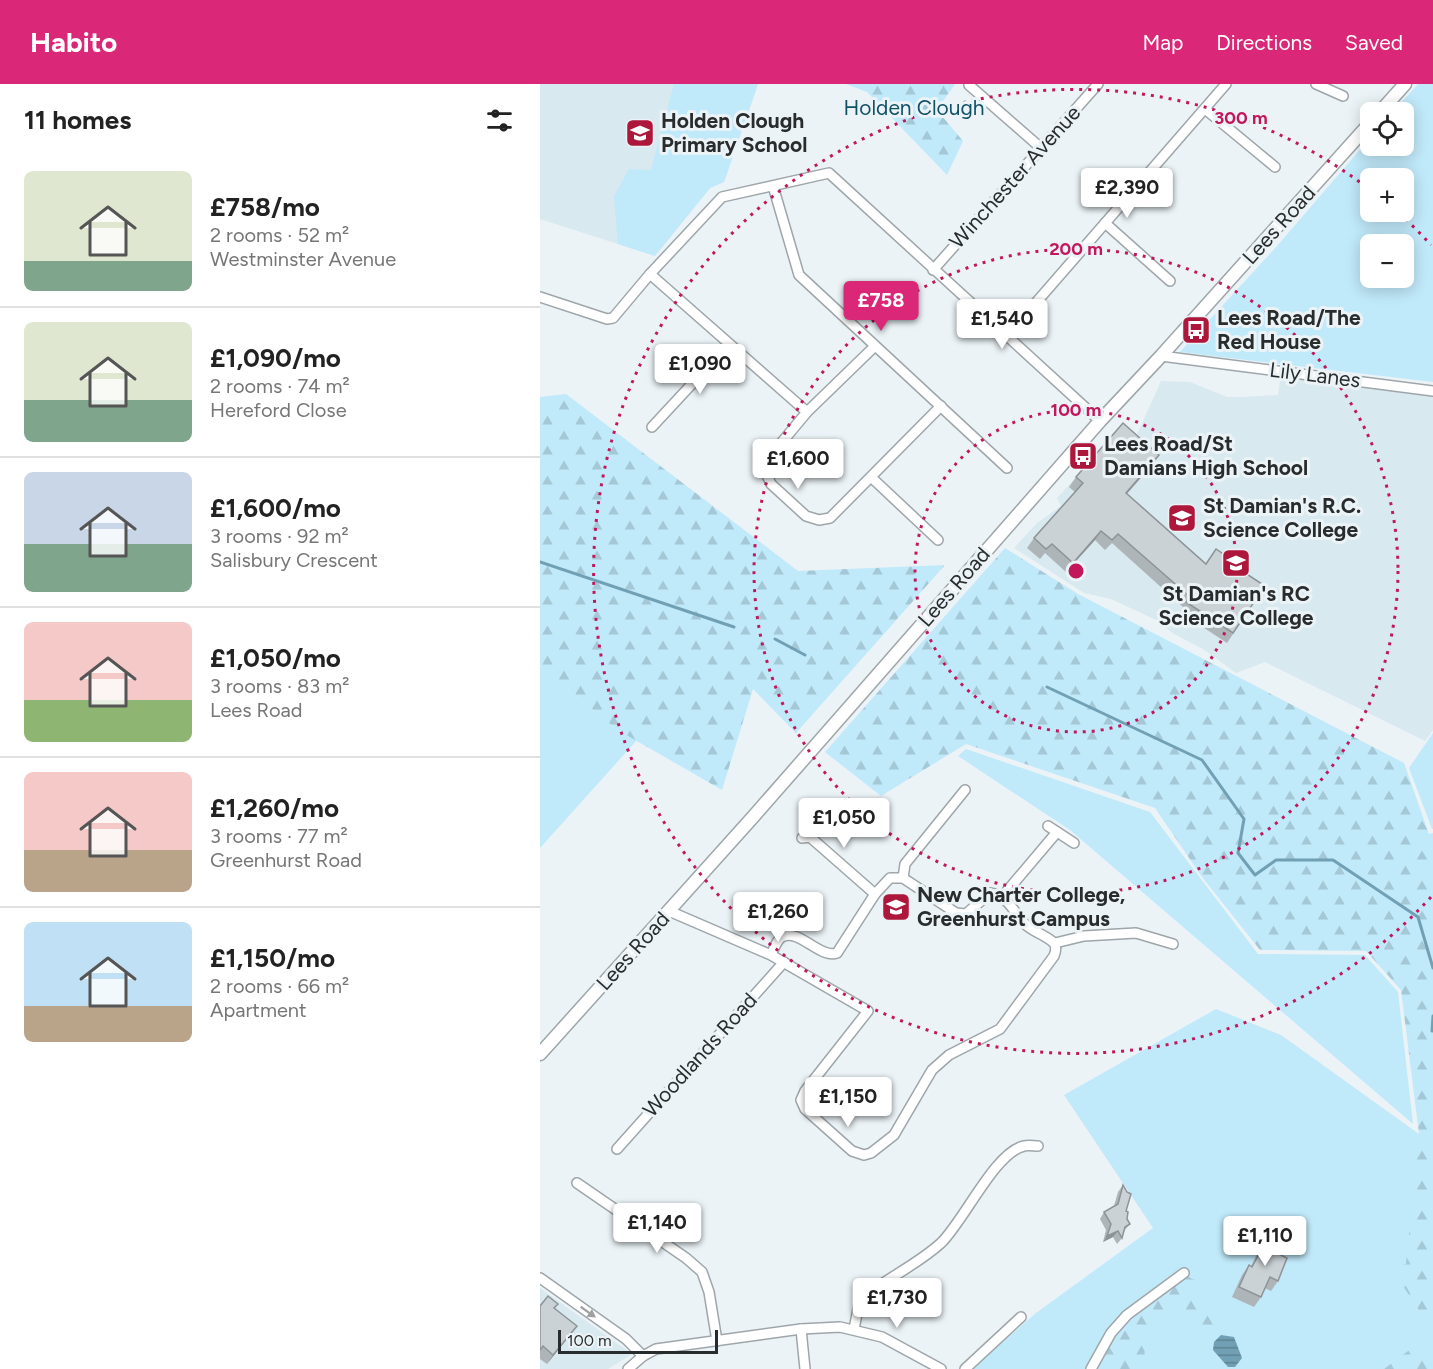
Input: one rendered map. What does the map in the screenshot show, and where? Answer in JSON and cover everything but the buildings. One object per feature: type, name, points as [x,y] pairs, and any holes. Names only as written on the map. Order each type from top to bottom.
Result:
[{"type":"main road","points":[[1389,102],[1405,84]]},
{"type":"main road","name":"Lees Road","points":[[540,1054],[669,911],[1100,421],[1360,134]]},
{"type":"street","name":"Winchester Avenue","points":[[933,270],[1098,84]]},
{"type":"street","points":[[1007,336],[1226,84]]},
{"type":"street","points":[[1317,84],[1343,96]]},
{"type":"street","points":[[969,85],[1041,148]]},
{"type":"street","points":[[1205,109],[1275,167]]},
{"type":"street","points":[[540,297],[607,319],[613,318],[650,274],[722,197],[829,173],[1100,421]]},
{"type":"street","points":[[773,186],[799,275],[1007,468]]},
{"type":"street","points":[[1105,223],[1170,281]]},
{"type":"street","points":[[650,274],[807,412]]},
{"type":"street","points":[[652,427],[729,344]]},
{"type":"street","points":[[875,346],[807,412],[766,460],[767,475],[771,484],[807,516],[819,520],[830,518],[941,406]]},
{"type":"street","name":"Lily Lanes","points":[[1161,356],[1433,391]]},
{"type":"street","points":[[872,478],[938,540]]},
{"type":"street","points":[[903,878],[905,864],[965,790]]},
{"type":"street","points":[[1048,826],[1074,843]]},
{"type":"street","points":[[1002,897],[1058,832]]},
{"type":"street","points":[[802,838],[810,837],[875,894]]},
{"type":"street","points":[[771,955],[779,940],[784,936],[792,935],[834,955],[875,894],[890,878],[903,878],[956,913],[966,914],[990,893],[998,894],[1026,925],[1055,943],[1084,936],[1136,933],[1173,944]]},
{"type":"street","points":[[669,911],[771,955],[868,1011],[805,1091],[801,1100],[805,1109],[852,1151],[864,1155],[871,1154],[894,1135],[932,1070],[949,1055],[999,1029],[1054,956],[1055,943]]},
{"type":"street","name":"Woodlands Road","points":[[617,1149],[784,962]]},
{"type":"street","points":[[854,1329],[859,1304],[865,1296],[940,1244],[958,1224],[997,1166],[1024,1146],[1038,1146]]},
{"type":"street","points":[[577,1183],[686,1258],[702,1272],[710,1292],[717,1341]]},
{"type":"street","points":[[1091,1369],[1111,1333],[1127,1316],[1185,1273]]},
{"type":"street","points":[[540,1278],[626,1339],[643,1356]]},
{"type":"street","points":[[965,1369],[1021,1317]]},
{"type":"street","points":[[628,1369],[643,1356],[656,1349],[801,1329],[840,1327],[882,1337],[941,1369]]},
{"type":"street","points":[[801,1329],[805,1369]]},
{"type":"shaded area","name":"Holden Clough Primary School","points":[[540,84],[758,84],[724,182],[710,188],[655,256],[540,219]]},
{"type":"shaded area","name":"St Damian's RC Science College","points":[[1281,374],[1373,385],[1433,396],[1433,730],[1425,741],[1265,662],[1236,673],[1156,620],[1111,599],[1084,593],[1014,548],[1037,523],[1061,506],[1057,498],[1114,436],[1130,450],[1161,381],[1190,382],[1227,397],[1278,395]]},
{"type":"shaded area","points":[[540,1288],[632,1354],[608,1369],[540,1369]]},
{"type":"shaded area","points":[[1221,1335],[1234,1337],[1242,1358],[1235,1367],[1228,1367],[1213,1350],[1214,1342]]},
{"type":"green space","points":[[674,84],[758,84],[724,182],[710,188],[655,256],[618,244],[614,196],[629,169],[651,170]]},
{"type":"green space","name":"Holden Clough","points":[[846,84],[955,84],[937,110],[963,141],[947,175],[867,92]]},
{"type":"green space","points":[[1418,84],[1433,84],[1433,382],[1180,352],[1277,246],[1360,150],[1360,156],[1414,156],[1414,102],[1402,102]]},
{"type":"green space","points":[[566,394],[798,571],[945,565],[796,733],[753,689],[722,790],[616,729],[540,666],[540,397]]},
{"type":"green space","points":[[1005,548],[1078,594],[1404,763],[1429,834],[1433,833],[1433,1332],[1392,1269],[1406,1264],[1419,1134],[1401,990],[1366,951],[1260,950],[1202,877],[1155,808],[966,744],[881,796],[825,752]]},
{"type":"green space","points":[[540,666],[616,729],[637,740],[540,848]]},
{"type":"green space","points":[[1433,733],[1433,829],[1432,829],[1409,768]]},
{"type":"green space","points":[[966,749],[1150,812],[1258,954],[1365,955],[1398,992],[1413,1124],[1070,830],[958,756]]},
{"type":"green space","points":[[1216,1009],[1281,1035],[1419,1134],[1433,1147],[1433,1369],[972,1369],[1036,1313],[1153,1228],[1064,1095]]},
{"type":"green space","points":[[1186,1276],[1195,1280],[1199,1289],[1194,1293],[1226,1326],[1211,1343],[1186,1316],[1173,1308],[1146,1330],[1144,1361],[1149,1369],[1095,1369],[1103,1353],[1123,1327],[1146,1306]]},
{"type":"green space","points":[[1433,1343],[1433,1369],[1384,1369],[1408,1351]]},
{"type":"waterway","points":[[540,562],[734,627]]},
{"type":"waterway","points":[[775,639],[805,655]]},
{"type":"waterway","points":[[1047,687],[1202,760],[1244,819],[1238,853],[1255,875],[1276,860],[1333,860],[1418,917],[1433,968]]},
{"type":"waterway","points":[[1432,1031],[1433,1016]]},
{"type":"place","name":"Holden Clough Primary School","points":[[640,133]]},
{"type":"place","name":"Lees Road/The Red House","points":[[1196,330]]},
{"type":"place","name":"Lees Road/St Damians High School","points":[[1083,456]]},
{"type":"place","name":"St Damian's R.C. Science College","points":[[1182,518]]},
{"type":"place","name":"St Damian's RC Science College","points":[[1236,563]]},
{"type":"place","name":"New Charter College, Greenhurst Campus","points":[[896,907]]}]
